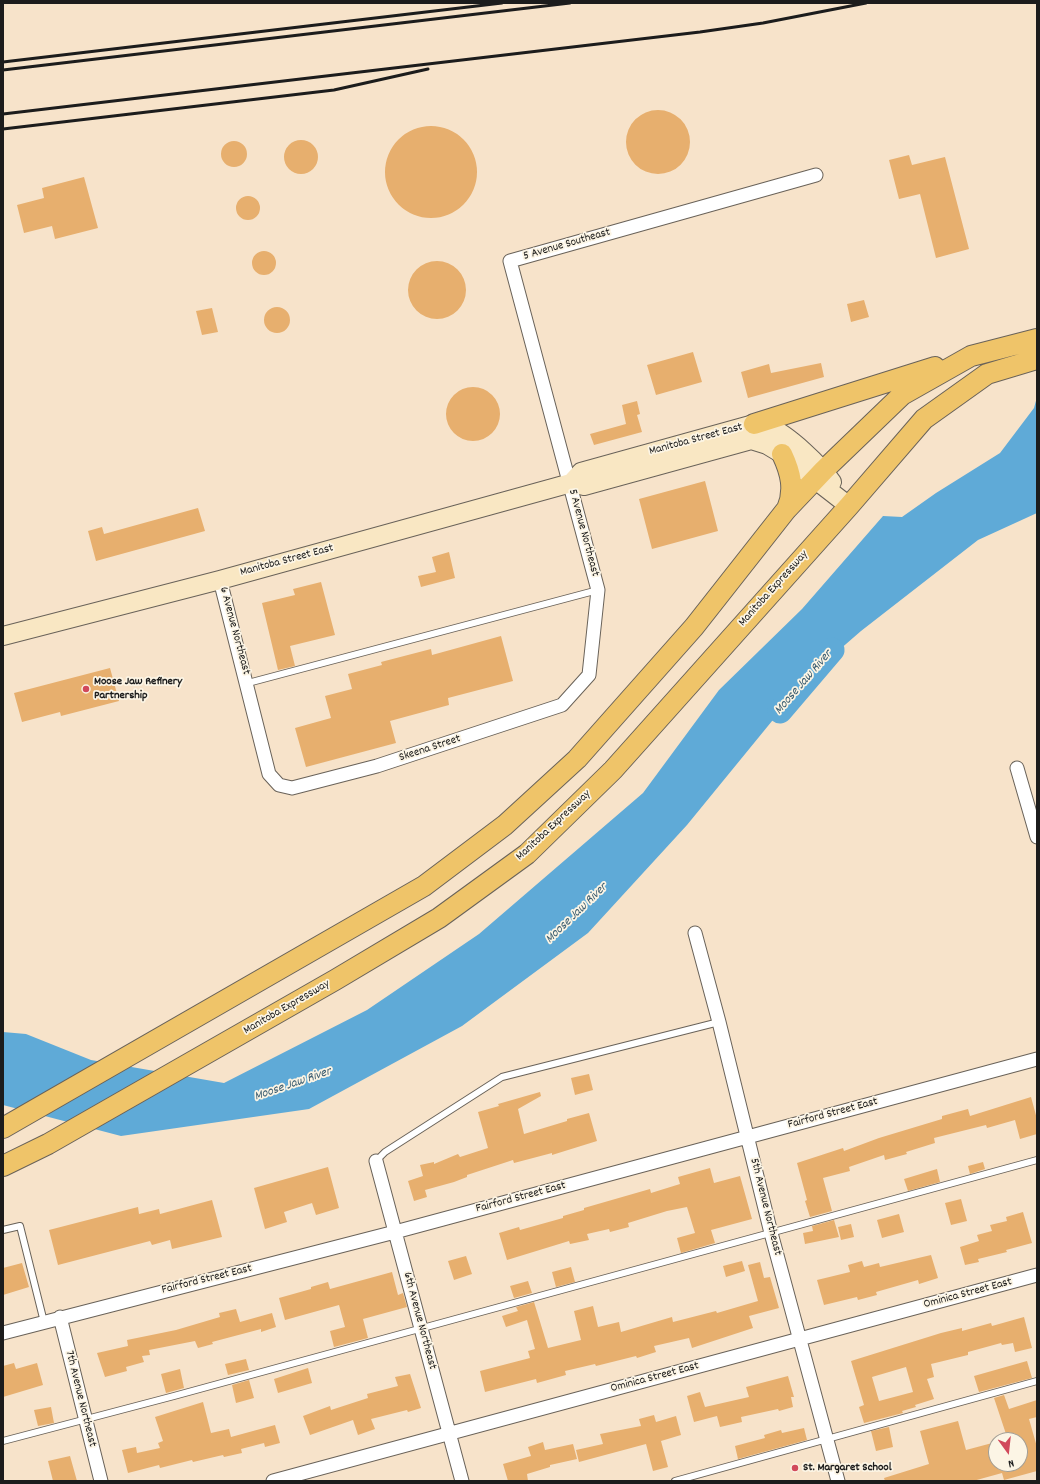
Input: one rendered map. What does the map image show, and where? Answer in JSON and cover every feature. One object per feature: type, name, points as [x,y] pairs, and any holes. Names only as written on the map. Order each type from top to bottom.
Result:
[{"type":"main road","points":[[1004,358],[1037,339]]},
{"type":"main road","points":[[3,1128],[424,886],[505,825],[577,759],[694,626],[786,510],[819,475],[902,395],[971,356]]},
{"type":"main road","points":[[754,424],[971,356],[1037,359]]},
{"type":"main road","name":"Manitoba Expressway","points":[[3,1166],[48,1144],[189,1064],[439,918],[527,854],[613,770],[849,506],[924,419],[987,374],[1004,358]]},
{"type":"main road","points":[[782,454],[792,485],[791,498],[786,510]]},
{"type":"street","name":"5 Avenue Southeast","points":[[570,479],[510,261],[816,175]]},
{"type":"street","name":"Manitoba Street East","points":[[3,636],[220,580],[570,479],[580,472],[754,424],[770,428],[784,436],[849,506]]},
{"type":"street","name":"Manitoba Street East","points":[[570,479],[584,486],[751,440],[767,444],[819,475]]},
{"type":"street","name":"5 Avenue Northeast","points":[[570,479],[598,590]]},
{"type":"street","name":"6 Avenue Northeast","points":[[220,580],[248,683]]},
{"type":"street","name":"Skeena Street","points":[[248,683],[269,774],[279,785],[292,788],[377,766],[562,704],[589,676],[598,590]]},
{"type":"street","points":[[1017,768],[1037,837]]},
{"type":"street","name":"5th Avenue Northeast","points":[[695,933],[719,1022],[771,1233],[838,1481]]},
{"type":"street","name":"Fairford Street East","points":[[3,1333],[60,1317],[395,1232],[1037,1059]]},
{"type":"street","name":"6th Avenue Northeast","points":[[376,1161],[462,1481]]},
{"type":"street","name":"Ominica Street East","points":[[273,1481],[1037,1275]]},
{"type":"street","name":"7th Avenue Northeast","points":[[60,1317],[101,1481]]},
{"type":"lane","points":[[248,683],[598,590]]},
{"type":"lane","points":[[376,1161],[385,1152],[502,1077],[719,1022]]},
{"type":"lane","points":[[3,1441],[1037,1160]]},
{"type":"lane","points":[[3,1230],[20,1226],[44,1322]]},
{"type":"lane","points":[[675,1481],[1037,1381]]},
{"type":"water","points":[[1037,397],[1037,513],[978,540],[861,631],[808,677],[687,825],[588,933],[462,1026],[309,1109],[121,1136],[3,1105],[3,1032],[26,1034],[91,1060],[224,1083],[367,1010],[479,934],[643,793],[719,690],[802,609],[883,516],[902,517],[936,493],[1000,453],[1034,408]]},
{"type":"building","points":[[652,110],[664,110],[681,119],[688,130],[690,142],[688,154],[681,165],[664,174],[652,174],[640,169],[631,160],[626,148],[626,136],[631,124],[640,115]]},
{"type":"building","points":[[431,126],[449,129],[464,139],[474,154],[477,172],[474,190],[464,205],[449,215],[431,218],[413,215],[398,205],[388,190],[385,172],[388,154],[398,139],[413,129]]},
{"type":"building","points":[[298,140],[304,140],[313,145],[317,151],[317,163],[313,169],[304,174],[298,174],[289,169],[284,160],[284,154],[289,145]]},
{"type":"building","points":[[234,141],[243,145],[247,154],[243,163],[234,167],[225,163],[221,154],[225,145]]},
{"type":"building","points":[[909,155],[912,165],[945,157],[969,249],[936,258],[920,194],[899,199],[889,160]]},
{"type":"building","points":[[84,177],[98,228],[55,239],[52,226],[24,233],[17,205],[44,198],[42,188]]},
{"type":"building","points":[[243,196],[253,196],[260,203],[260,213],[253,220],[243,220],[236,213],[236,203]]},
{"type":"building","points":[[264,251],[273,254],[276,263],[273,272],[264,275],[255,272],[252,263],[255,254]]},
{"type":"building","points":[[437,261],[453,266],[461,274],[466,290],[461,306],[453,314],[437,319],[421,314],[413,306],[408,290],[413,274],[421,266]]},
{"type":"building","points":[[864,300],[869,317],[851,322],[847,304]]},
{"type":"building","points":[[277,307],[286,311],[290,320],[286,329],[277,333],[268,329],[264,320],[268,311]]},
{"type":"building","points":[[212,308],[218,332],[202,335],[196,311]]},
{"type":"building","points":[[693,352],[702,382],[656,395],[647,365]]},
{"type":"building","points":[[821,363],[824,377],[748,398],[741,372],[769,364],[771,373]]},
{"type":"building","points":[[473,387],[483,389],[492,395],[498,404],[500,414],[498,424],[492,433],[483,439],[473,441],[463,439],[454,433],[448,424],[446,414],[448,404],[454,395],[463,389]]},
{"type":"building","points":[[637,401],[640,414],[637,415],[642,432],[594,445],[590,434],[626,424],[622,405]]},
{"type":"building","points":[[705,481],[718,531],[652,549],[639,499]]},
{"type":"building","points":[[198,508],[205,531],[96,561],[88,531],[102,527],[104,534]]},
{"type":"building","points":[[449,552],[455,578],[421,587],[418,576],[436,572],[432,557]]},
{"type":"building","points":[[321,582],[335,635],[290,646],[295,666],[278,670],[262,603],[295,595],[293,589]]},
{"type":"building","points":[[501,636],[513,681],[448,698],[449,705],[390,721],[396,743],[306,767],[295,728],[331,718],[325,696],[352,689],[348,674],[382,665],[381,662],[431,649],[432,655]]},
{"type":"building","points":[[110,668],[119,701],[61,716],[60,712],[22,722],[14,693]]},
{"type":"building","points":[[589,1074],[593,1090],[575,1095],[571,1078]]},
{"type":"building","points":[[540,1092],[541,1096],[518,1109],[524,1134],[589,1113],[597,1141],[552,1155],[552,1153],[514,1163],[513,1160],[467,1175],[467,1177],[454,1182],[425,1190],[427,1197],[414,1201],[408,1181],[423,1176],[420,1165],[434,1162],[434,1164],[458,1154],[460,1157],[488,1148],[478,1112],[499,1106],[498,1104]]},
{"type":"building","points":[[1031,1097],[1037,1119],[1037,1134],[1020,1139],[1015,1120],[987,1128],[986,1125],[934,1138],[935,1143],[906,1152],[907,1154],[885,1160],[884,1155],[849,1167],[850,1171],[823,1178],[832,1211],[810,1217],[797,1163],[843,1148],[844,1151],[879,1138],[942,1119],[942,1116],[968,1109],[970,1116]]},
{"type":"building","points":[[983,1162],[985,1169],[970,1174],[968,1166]]},
{"type":"building","points":[[328,1167],[339,1208],[316,1215],[312,1203],[284,1212],[287,1222],[265,1229],[254,1188]]},
{"type":"building","points":[[710,1168],[714,1183],[740,1176],[752,1219],[711,1230],[715,1243],[681,1253],[677,1238],[695,1233],[687,1207],[667,1211],[628,1223],[629,1227],[610,1232],[609,1229],[587,1234],[589,1240],[570,1244],[569,1241],[507,1260],[499,1233],[519,1227],[520,1230],[563,1218],[563,1216],[584,1210],[584,1208],[650,1189],[651,1193],[680,1184],[678,1177]]},
{"type":"building","points":[[937,1169],[940,1182],[908,1191],[904,1179]]},
{"type":"building","points":[[961,1199],[967,1221],[951,1225],[945,1203]]},
{"type":"building","points":[[212,1200],[222,1237],[172,1249],[170,1240],[152,1245],[150,1241],[58,1265],[49,1230],[138,1207],[139,1214],[159,1209],[160,1214]]},
{"type":"building","points":[[1023,1212],[1032,1243],[1006,1250],[1007,1252],[978,1259],[979,1262],[965,1265],[960,1247],[979,1241],[977,1235],[992,1231],[990,1225],[1007,1221],[1006,1217]]},
{"type":"building","points":[[899,1214],[904,1232],[882,1238],[877,1220]]},
{"type":"building","points":[[834,1220],[839,1237],[805,1244],[803,1233],[813,1231],[812,1226]]},
{"type":"building","points":[[851,1224],[854,1237],[841,1240],[838,1227]]},
{"type":"building","points":[[931,1255],[938,1278],[919,1284],[918,1280],[876,1292],[877,1295],[858,1300],[857,1297],[824,1305],[817,1280],[850,1272],[848,1265],[862,1261],[864,1267],[879,1263],[880,1267]]},
{"type":"building","points":[[466,1256],[472,1274],[454,1280],[448,1261]]},
{"type":"building","points":[[742,1261],[745,1271],[726,1277],[723,1266]]},
{"type":"building","points":[[760,1262],[764,1278],[770,1277],[779,1308],[749,1316],[753,1328],[692,1348],[689,1338],[654,1346],[656,1352],[637,1358],[636,1356],[596,1366],[595,1364],[565,1371],[566,1375],[537,1383],[536,1379],[485,1392],[480,1371],[530,1358],[528,1351],[535,1349],[527,1320],[506,1327],[502,1316],[518,1311],[516,1307],[534,1302],[548,1348],[581,1340],[574,1311],[593,1306],[598,1327],[619,1322],[621,1332],[672,1317],[673,1322],[716,1311],[717,1313],[758,1301],[748,1265]]},
{"type":"building","points":[[22,1263],[29,1287],[3,1295],[3,1268]]},
{"type":"building","points":[[571,1267],[575,1282],[556,1287],[552,1272]]},
{"type":"building","points":[[392,1272],[398,1295],[403,1293],[407,1307],[363,1319],[368,1338],[334,1347],[330,1331],[345,1327],[339,1305],[285,1320],[279,1298],[311,1289],[311,1287],[328,1282],[330,1289]]},
{"type":"building","points":[[528,1281],[532,1293],[514,1298],[510,1286]]},
{"type":"building","points":[[236,1309],[240,1322],[272,1313],[276,1327],[261,1332],[261,1329],[212,1342],[213,1344],[198,1348],[195,1341],[149,1350],[150,1355],[142,1356],[144,1362],[126,1367],[127,1371],[105,1377],[97,1353],[128,1346],[127,1340],[176,1330],[220,1317],[219,1313]]},
{"type":"building","points":[[1024,1317],[1032,1348],[1015,1352],[1013,1343],[1002,1345],[1001,1343],[968,1352],[968,1355],[931,1364],[934,1377],[927,1379],[934,1399],[915,1405],[916,1407],[902,1411],[903,1413],[864,1423],[859,1407],[864,1405],[851,1361],[941,1333],[962,1328],[962,1331],[991,1323],[992,1326]],"holes":[[[906,1367],[913,1392],[879,1401],[872,1377]]]},
{"type":"building","points":[[246,1359],[249,1370],[228,1375],[225,1364]]},
{"type":"building","points":[[1027,1361],[1032,1378],[979,1392],[974,1376]]},
{"type":"building","points":[[14,1363],[16,1369],[37,1363],[43,1385],[3,1397],[3,1366]]},
{"type":"building","points":[[308,1368],[312,1383],[278,1393],[274,1379]]},
{"type":"building","points":[[180,1369],[184,1388],[166,1393],[161,1374]]},
{"type":"building","points":[[410,1374],[421,1408],[371,1419],[375,1429],[358,1435],[353,1420],[310,1435],[303,1416],[330,1406],[331,1410],[368,1398],[367,1394],[398,1386],[395,1377]]},
{"type":"building","points":[[788,1376],[794,1397],[791,1397],[793,1407],[779,1411],[778,1409],[741,1417],[742,1422],[720,1427],[717,1416],[694,1422],[687,1396],[700,1392],[705,1407],[749,1397],[746,1387]]},
{"type":"building","points":[[249,1380],[254,1398],[236,1403],[232,1385]]},
{"type":"building","points":[[1004,1395],[1009,1409],[1037,1400],[1037,1417],[1029,1419],[1037,1447],[1037,1471],[1004,1480],[1002,1473],[973,1481],[885,1481],[884,1478],[929,1464],[920,1431],[958,1421],[966,1450],[988,1444],[988,1472],[1028,1472],[1028,1432],[1005,1432],[994,1398]]},
{"type":"building","points":[[203,1402],[211,1433],[229,1429],[231,1437],[275,1425],[280,1443],[265,1447],[264,1443],[241,1449],[242,1453],[224,1457],[223,1455],[193,1462],[192,1460],[160,1468],[159,1465],[128,1473],[122,1450],[136,1447],[137,1453],[160,1448],[158,1443],[163,1441],[155,1417]]},
{"type":"building","points":[[51,1407],[54,1423],[38,1426],[34,1410]]},
{"type":"building","points":[[654,1415],[656,1422],[676,1416],[681,1435],[661,1441],[668,1467],[653,1471],[646,1444],[579,1462],[576,1450],[603,1444],[600,1434],[641,1426],[639,1419]]},
{"type":"building","points":[[889,1427],[893,1447],[876,1451],[871,1431]]},
{"type":"building","points":[[804,1428],[807,1440],[738,1459],[735,1446],[765,1438],[764,1435],[781,1430],[782,1433]]},
{"type":"building","points":[[543,1442],[545,1450],[573,1444],[577,1459],[550,1465],[550,1467],[527,1474],[528,1481],[508,1481],[503,1464],[531,1456],[528,1447]]},
{"type":"building","points":[[70,1456],[77,1481],[53,1481],[48,1461]]},
{"type":"waterway","name":"Moose Jaw River","points":[[780,711],[832,650]]},
{"type":"railway","points":[[3,62],[502,3]]},
{"type":"railway","points":[[3,70],[570,3]]},
{"type":"railway","points":[[3,114],[700,32],[763,23],[866,3]]},
{"type":"railway","points":[[3,129],[334,90],[428,69]]},
{"type":"place","name":"Moose Jaw Refinery Partnership","points":[[86,689]]},
{"type":"place","name":"St. Margaret School","points":[[795,1468]]}]
